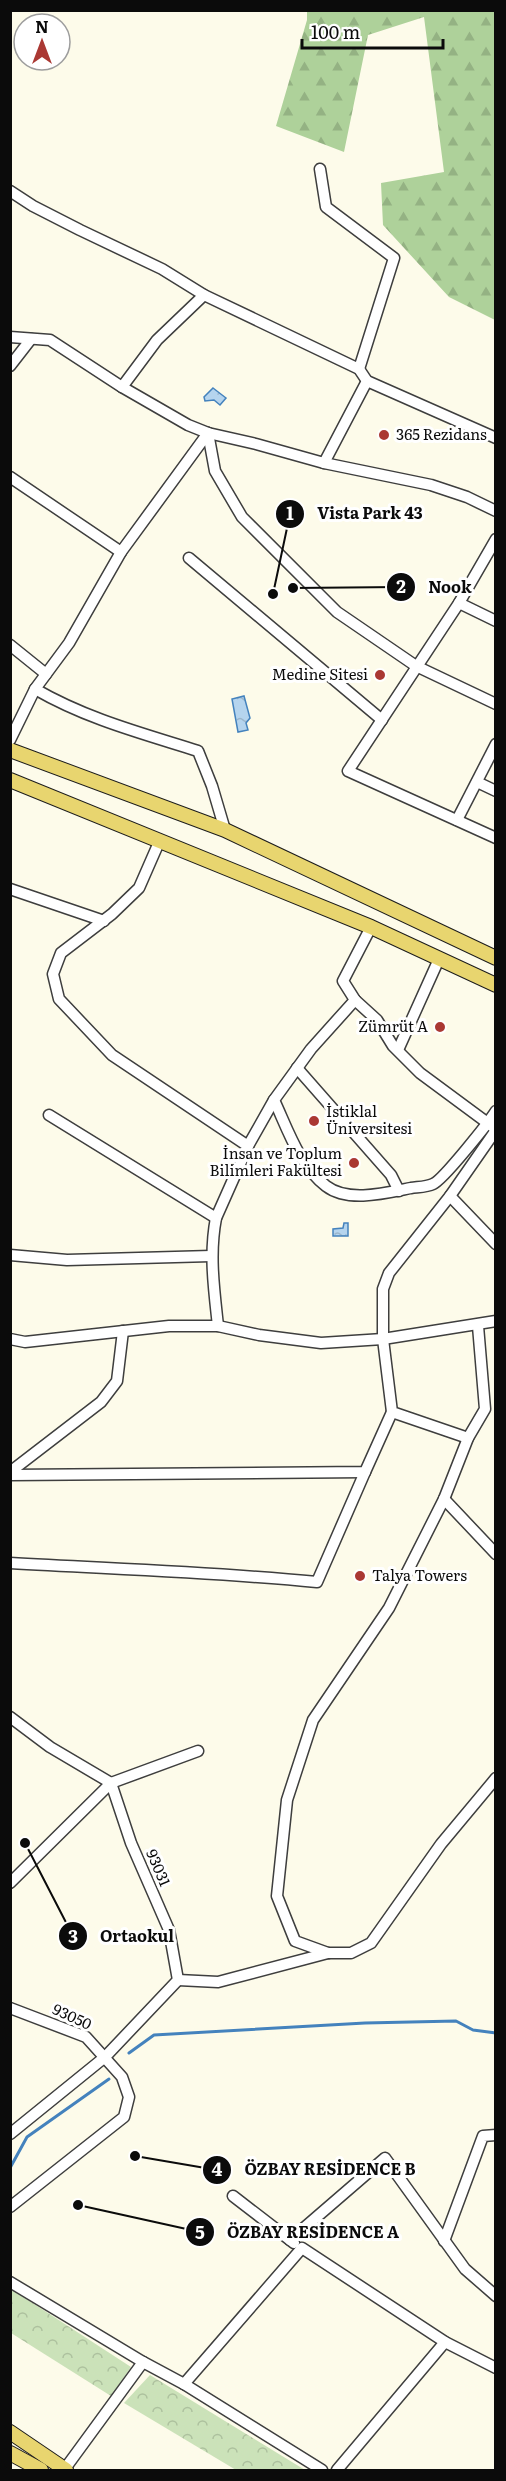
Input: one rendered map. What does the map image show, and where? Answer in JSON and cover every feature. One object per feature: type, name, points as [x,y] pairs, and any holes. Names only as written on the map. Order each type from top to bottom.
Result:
[{"type":"main road","points":[[10,750],[225,830],[495,958]]},
{"type":"main road","points":[[10,780],[371,927],[495,985]]},
{"type":"main road","points":[[10,2432],[65,2470]]},
{"type":"main road","points":[[10,2452],[41,2470]]},
{"type":"street","points":[[320,169],[326,207],[394,258],[359,369]]},
{"type":"street","points":[[10,191],[33,206],[162,269],[204,295],[359,369],[367,381],[495,438]]},
{"type":"street","points":[[122,387],[157,340],[204,295]]},
{"type":"street","points":[[10,337],[50,340],[122,387],[188,426],[324,463],[431,485],[467,497],[495,511]]},
{"type":"street","points":[[10,366],[31,339]]},
{"type":"street","points":[[324,463],[367,381]]},
{"type":"street","points":[[10,740],[35,689],[69,643],[121,552],[208,433]]},
{"type":"street","points":[[208,433],[215,471],[242,517],[337,612],[416,666],[495,704]]},
{"type":"street","points":[[10,477],[121,552]]},
{"type":"street","points":[[495,539],[459,603],[348,771],[495,838]]},
{"type":"street","points":[[189,558],[382,720]]},
{"type":"street","points":[[459,603],[495,621]]},
{"type":"street","points":[[10,645],[46,674]]},
{"type":"street","points":[[35,689],[95,719],[198,751],[225,830]]},
{"type":"street","points":[[457,819],[495,744]]},
{"type":"street","points":[[477,782],[495,791]]},
{"type":"street","points":[[160,840],[139,888],[104,921],[61,953],[53,974],[58,999],[112,1055],[248,1146]]},
{"type":"street","points":[[10,890],[104,921]]},
{"type":"street","points":[[371,927],[343,981],[355,1000],[377,1020],[398,1050],[420,1072],[493,1128]]},
{"type":"street","points":[[398,1050],[439,959]]},
{"type":"street","points":[[218,1326],[211,1256],[216,1218],[248,1146],[274,1100],[310,1049],[355,1000]]},
{"type":"street","points":[[297,1068],[391,1175],[399,1191]]},
{"type":"street","points":[[274,1100],[299,1155],[309,1170],[327,1187],[351,1195],[382,1194],[435,1184],[493,1128]]},
{"type":"street","points":[[10,1563],[243,1575],[317,1582],[392,1412],[383,1339],[383,1289],[389,1273],[450,1196],[493,1128],[495,1111]]},
{"type":"street","points":[[49,1115],[216,1218]]},
{"type":"street","points":[[450,1196],[495,1244]]},
{"type":"street","points":[[10,1255],[67,1260],[211,1256]]},
{"type":"street","points":[[10,1338],[25,1342],[169,1326],[218,1326],[259,1335],[321,1343],[383,1339],[495,1322]]},
{"type":"street","points":[[328,1953],[295,1941],[277,1896],[287,1800],[313,1720],[389,1608],[444,1499],[468,1437],[485,1409],[478,1326]]},
{"type":"street","points":[[10,1473],[101,1402],[117,1381],[123,1331]]},
{"type":"street","points":[[485,1409],[495,1415]]},
{"type":"street","points":[[392,1412],[468,1437]]},
{"type":"street","points":[[10,1473],[365,1472]]},
{"type":"street","points":[[444,1499],[495,1554]]},
{"type":"street","points":[[10,1717],[50,1747],[111,1783]]},
{"type":"street","points":[[10,1883],[111,1783],[198,1751]]},
{"type":"street","points":[[10,2134],[105,2057],[178,1980],[218,1982],[328,1953],[351,1953],[371,1943],[441,1844],[495,1778]]},
{"type":"street","name":"93031","points":[[111,1783],[131,1843],[169,1930],[178,1980]]},
{"type":"street","name":"93050","points":[[10,2008],[86,2037],[122,2077],[129,2097],[124,2117],[10,2207]]},
{"type":"street","points":[[444,2241],[483,2136],[495,2135]]},
{"type":"street","points":[[290,2240],[385,2158],[465,2269],[495,2296]]},
{"type":"street","points":[[232,2196],[290,2240],[445,2342],[495,2368]]},
{"type":"street","points":[[184,2384],[302,2248]]},
{"type":"street","points":[[10,2282],[142,2362],[184,2384],[322,2470]]},
{"type":"street","points":[[337,2470],[445,2342]]},
{"type":"street","points":[[65,2470],[142,2362]]},
{"type":"green space","points":[[307,11],[495,11],[495,320],[449,297],[383,225],[381,183],[444,172],[424,17],[368,35],[344,152],[276,126],[307,20]]},
{"type":"green space","points":[[11,2289],[131,2367],[111,2396],[11,2333]]},
{"type":"green space","points":[[150,2375],[305,2470],[236,2470],[124,2403]]},
{"type":"water","points":[[213,388],[226,398],[220,405],[214,400],[205,401],[204,397]]},
{"type":"water","points":[[244,696],[250,718],[246,723],[248,730],[238,732],[232,699]]},
{"type":"water","points":[[344,1223],[348,1223],[348,1236],[333,1236],[333,1229],[343,1228]]},
{"type":"waterway","points":[[129,2053],[154,2035],[365,2023],[456,2021],[473,2030],[496,2033]]},
{"type":"waterway","points":[[10,2168],[27,2137],[109,2079]]},
{"type":"place","name":"365 Rezidans","points":[[384,435]]},
{"type":"place","name":"Nook","points":[[293,588]]},
{"type":"place","name":"Vista Park 43","points":[[273,594]]},
{"type":"place","name":"Medine Sitesi","points":[[380,675]]},
{"type":"place","name":"Zümrüt A","points":[[440,1027]]},
{"type":"place","name":"İstiklal Üniversitesi","points":[[314,1121]]},
{"type":"place","name":"İnsan ve Toplum Bilimleri Fakültesi","points":[[354,1163]]},
{"type":"place","name":"Talya Towers","points":[[360,1576]]},
{"type":"place","name":"Ortaokul","points":[[25,1843]]},
{"type":"place","name":"ÖZBAY RESİDENCE B","points":[[135,2156]]},
{"type":"place","name":"ÖZBAY RESİDENCE A","points":[[78,2205]]}]
